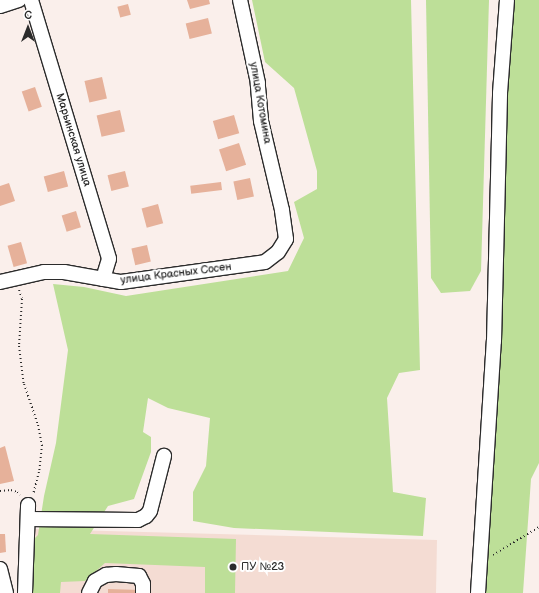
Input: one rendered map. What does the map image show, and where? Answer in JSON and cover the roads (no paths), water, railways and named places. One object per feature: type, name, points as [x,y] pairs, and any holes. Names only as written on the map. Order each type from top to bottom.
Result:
[{"type":"street","points":[[0,6],[20,0]]},
{"type":"street","name":"Марьинская улица","points":[[31,0],[109,259],[103,279]]},
{"type":"street","name":"улица Котомина","points":[[240,0],[258,83],[261,121],[282,210],[286,239],[278,252]]},
{"type":"street","points":[[478,593],[494,341],[500,93],[507,0]]},
{"type":"street","name":"улица Красных Сосен","points":[[0,281],[44,272],[64,272],[121,282],[265,262],[278,252]]},
{"type":"street","points":[[28,519],[138,520],[146,516],[150,511],[164,456]]},
{"type":"street","points":[[25,593],[28,505]]},
{"type":"street","points":[[0,569],[6,593]]},
{"type":"street","points":[[89,593],[95,581],[106,575],[116,574],[139,576],[143,584],[143,593]]},
{"type":"place","name":"ПУ №23","points":[[233,567]]}]
